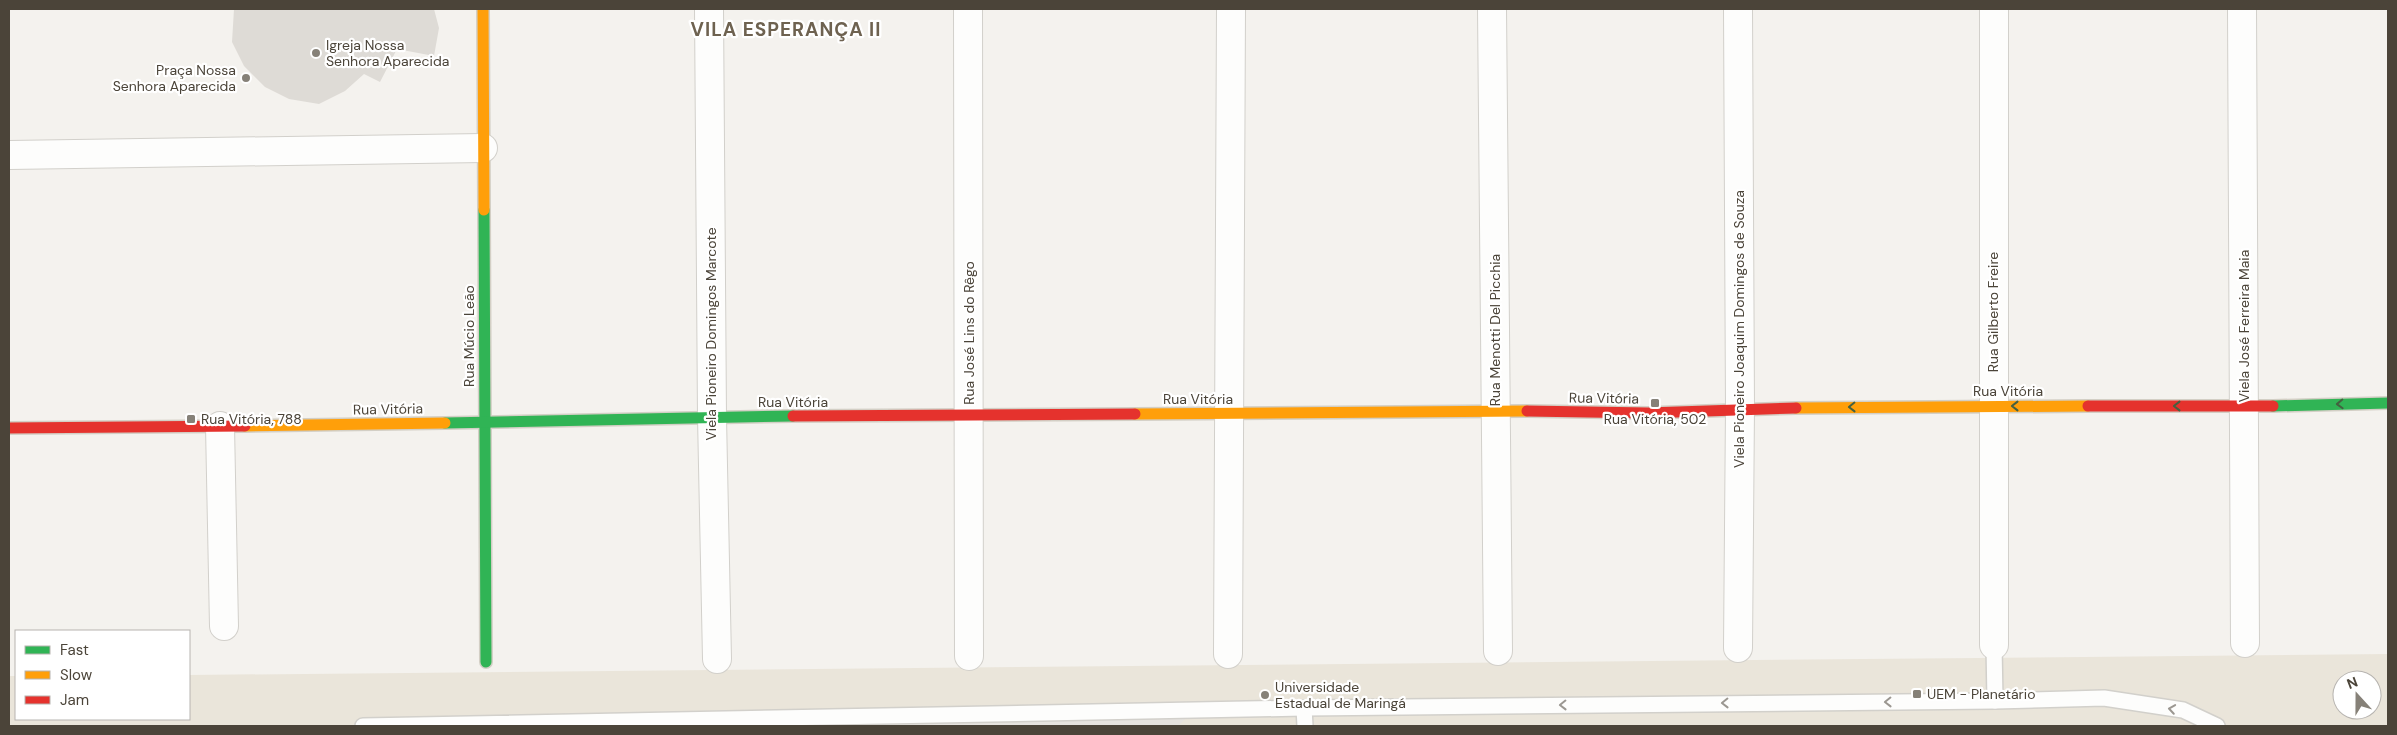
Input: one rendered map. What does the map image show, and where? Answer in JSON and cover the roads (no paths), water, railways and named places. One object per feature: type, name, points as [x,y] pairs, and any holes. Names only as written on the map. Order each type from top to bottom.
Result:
[{"type":"street","name":"Rua Múcio Leão","points":[[482,9],[486,662]]},
{"type":"street","name":"Viela Pioneiro Domingos Marcote","points":[[709,9],[712,417],[717,659]]},
{"type":"street","name":"Rua José Lins do Rêgo","points":[[968,9],[969,656]]},
{"type":"street","points":[[1228,654],[1231,9]]},
{"type":"street","name":"Rua Menotti Del Picchia","points":[[1492,9],[1498,651]]},
{"type":"street","name":"Viela Pioneiro Joaquim Domingos de Souza","points":[[1738,9],[1740,408],[1738,648]]},
{"type":"street","name":"Rua Gilberto Freire","points":[[1994,9],[1994,645]]},
{"type":"street","name":"Viela José Ferreira Maia","points":[[2242,9],[2245,643]]},
{"type":"street","points":[[9,155],[483,148]]},
{"type":"street","name":"Rua Vitória","points":[[9,428],[484,423],[712,417],[1496,411],[1648,414],[1740,408],[2244,407],[2388,403]]},
{"type":"street","points":[[220,426],[224,626]]},
{"type":"lane","points":[[1994,645],[1995,701]]},
{"type":"lane","points":[[363,726],[1304,708],[1995,701],[2104,698],[2183,710],[2216,726]]},
{"type":"lane","points":[[1304,708],[1305,726]]},
{"type":"place","name":"Igreja Nossa Senhora Aparecida","points":[[316,53]]},
{"type":"place","name":"Praça Nossa Senhora Aparecida","points":[[246,78]]},
{"type":"place","name":"Rua Vitória, 502","points":[[1655,403]]},
{"type":"place","name":"Rua Vitória, 788","points":[[191,419]]},
{"type":"place","name":"UEM - Planetário","points":[[1917,694]]},
{"type":"place","name":"Universidade Estadual de Maringá","points":[[1265,695]]},
{"type":"district","name":"VILA ESPERANÇA II","points":[[786,29]]}]
